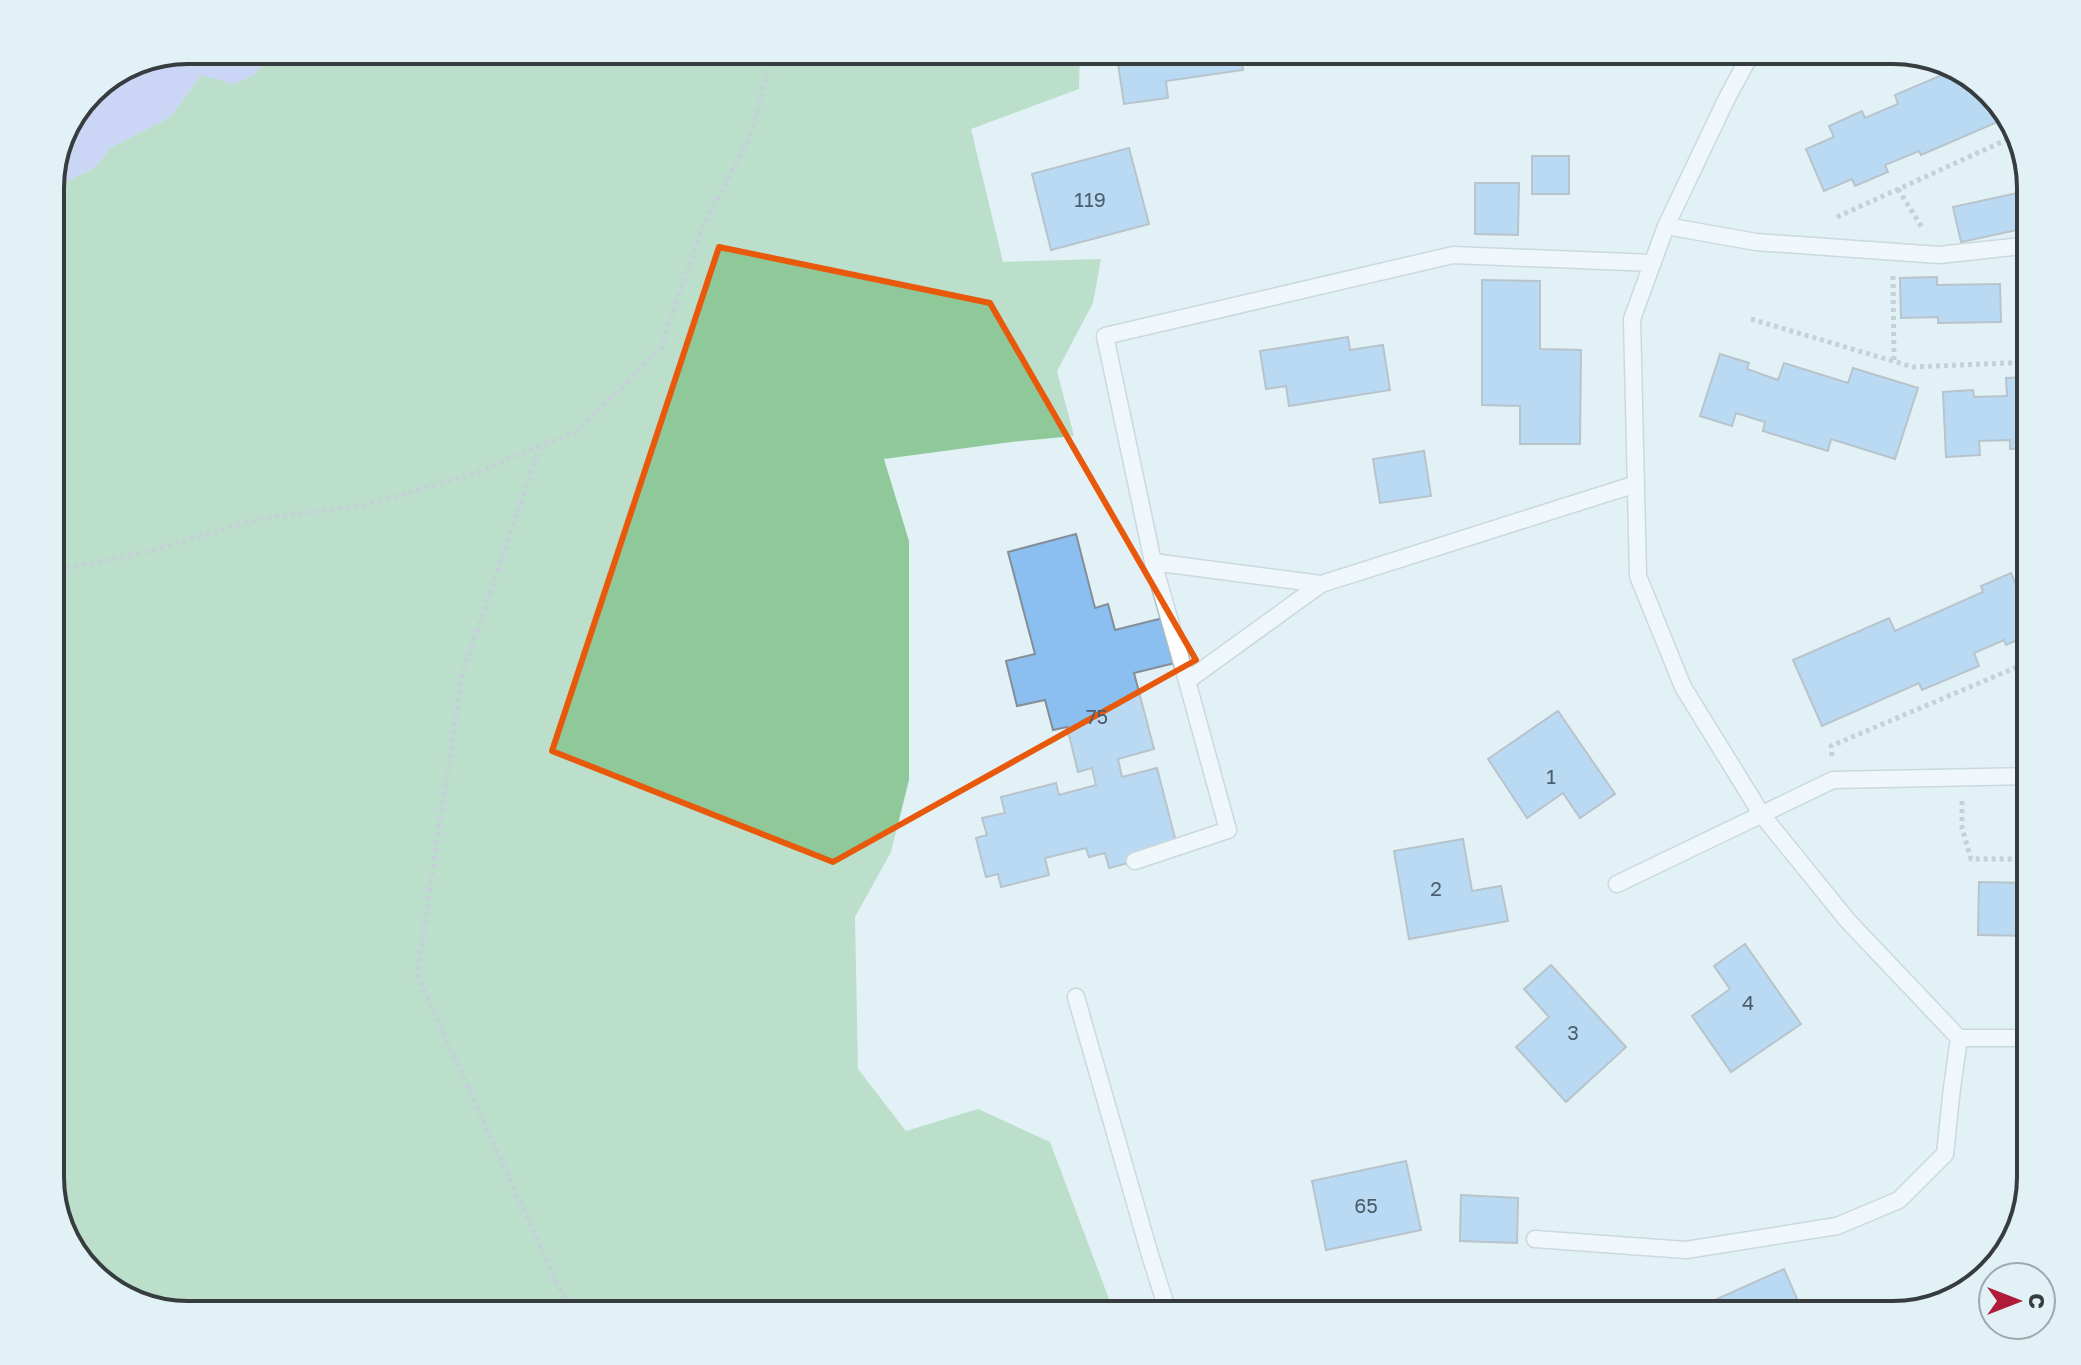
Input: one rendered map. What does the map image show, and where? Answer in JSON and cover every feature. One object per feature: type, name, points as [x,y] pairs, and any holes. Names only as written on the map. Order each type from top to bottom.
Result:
[{"type":"lane","points":[[1745,64],[1666,226],[1632,319],[1638,576],[1683,687],[1762,815],[1848,921],[1959,1038],[2017,1038]]},
{"type":"lane","points":[[1666,226],[1756,242],[1939,255],[2017,247]]},
{"type":"lane","points":[[1135,861],[1228,830],[1153,562],[1105,336],[1453,255],[1653,263]]},
{"type":"lane","points":[[1187,681],[1321,584],[1636,484]]},
{"type":"lane","points":[[1153,562],[1321,584]]},
{"type":"lane","points":[[1617,884],[1833,780],[2017,776]]},
{"type":"lane","points":[[1076,997],[1165,1301]]},
{"type":"lane","points":[[1535,1239],[1686,1250],[1837,1226],[1899,1200],[1945,1154],[1959,1038]]},
{"type":"path","points":[[64,568],[146,552],[259,519],[366,505],[472,474],[577,431],[661,348],[701,231],[751,134],[770,64]]},
{"type":"path","points":[[1837,217],[2008,139]]},
{"type":"path","points":[[1898,189],[1939,255]]},
{"type":"path","points":[[1892,251],[1894,361]]},
{"type":"path","points":[[1751,319],[1913,367],[2017,363]]},
{"type":"path","points":[[540,446],[462,675],[417,975],[566,1301]]},
{"type":"path","points":[[1833,780],[1831,746],[2017,667]]},
{"type":"path","points":[[1962,777],[1962,828],[1971,859],[2017,859]]},
{"type":"highlighted area","points":[[719,247],[990,303],[1196,660],[833,862],[552,751]]},
{"type":"green space","points":[[262,64],[1080,64],[1079,89],[971,129],[1003,262],[1101,259],[1093,303],[1057,371],[1074,436],[884,459],[909,541],[909,780],[891,852],[855,917],[858,1069],[906,1131],[978,1109],[1050,1142],[1110,1301],[188,1301],[156,1297],[119,1280],[95,1259],[81,1239],[73,1225],[64,1185],[64,182],[94,168],[110,148],[170,117],[201,75],[254,75]]},
{"type":"water","points":[[262,64],[254,75],[234,84],[201,75],[170,117],[110,148],[94,168],[64,182],[68,156],[77,133],[90,112],[106,95],[126,81],[164,66]]},
{"type":"building","points":[[1118,64],[1242,64],[1243,70],[1166,81],[1168,98],[1124,104]]},
{"type":"building","points":[[1943,74],[1975,95],[1997,122],[1921,155],[1919,151],[1885,165],[1888,172],[1855,186],[1852,179],[1824,191],[1806,149],[1834,137],[1829,126],[1862,111],[1865,118],[1898,104],[1895,95]]},
{"type":"building","points":[[1129,148],[1149,224],[1051,250],[1032,174]]},
{"type":"building","points":[[1532,156],[1569,156],[1569,194],[1532,194]]},
{"type":"building","points":[[1475,183],[1519,183],[1518,235],[1475,234]]},
{"type":"building","points":[[2017,193],[2017,230],[1961,242],[1953,207]]},
{"type":"building","points":[[1937,277],[1937,285],[2000,284],[2001,322],[1938,323],[1938,317],[1901,318],[1900,278]]},
{"type":"building","points":[[1482,280],[1540,281],[1540,349],[1581,350],[1580,444],[1520,444],[1520,406],[1482,405]]},
{"type":"building","points":[[1348,337],[1350,350],[1383,345],[1390,390],[1289,406],[1286,386],[1266,389],[1260,351]]},
{"type":"building","points":[[1720,354],[1749,363],[1747,369],[1778,380],[1784,363],[1848,383],[1853,368],[1918,388],[1895,459],[1831,439],[1828,451],[1763,431],[1765,422],[1736,413],[1732,426],[1700,416]]},
{"type":"building","points":[[2006,378],[2017,378],[2017,449],[2010,449],[2010,440],[1979,441],[1980,455],[1946,457],[1943,392],[1973,390],[1974,397],[2007,396]]},
{"type":"building","points":[[1424,451],[1431,496],[1380,503],[1373,459]]},
{"type":"building","points":[[1076,534],[1095,608],[1108,604],[1115,630],[1167,617],[1179,662],[1134,673],[1154,749],[1118,759],[1122,777],[1157,768],[1178,850],[1109,868],[1105,853],[1089,857],[1086,848],[1045,858],[1049,875],[1001,887],[998,874],[986,877],[976,838],[987,835],[982,818],[1005,813],[1001,797],[1056,783],[1059,795],[1096,785],[1092,768],[1078,772],[1067,727],[1053,730],[1045,700],[1017,706],[1006,661],[1035,654],[1008,552]]},
{"type":"building","points":[[2011,573],[2017,587],[2017,640],[2006,645],[2004,640],[1974,653],[1979,666],[1922,690],[1919,683],[1822,726],[1793,660],[1889,618],[1895,631],[1983,592],[1981,586]]},
{"type":"building","points":[[1558,711],[1615,794],[1580,818],[1563,793],[1527,818],[1488,759]]},
{"type":"building","points":[[1463,839],[1472,891],[1501,886],[1508,921],[1409,939],[1394,851]]},
{"type":"building","points":[[1979,882],[2017,883],[2017,936],[1978,935]]},
{"type":"building","points":[[1745,944],[1801,1024],[1731,1072],[1692,1016],[1730,989],[1714,966]]},
{"type":"building","points":[[1551,965],[1626,1047],[1566,1102],[1516,1047],[1549,1017],[1524,989]]},
{"type":"building","points":[[1406,1161],[1421,1230],[1326,1250],[1312,1181]]},
{"type":"building","points":[[1461,1195],[1518,1198],[1517,1243],[1460,1241]]},
{"type":"building","points":[[1784,1269],[1798,1301],[1712,1301]]}]
